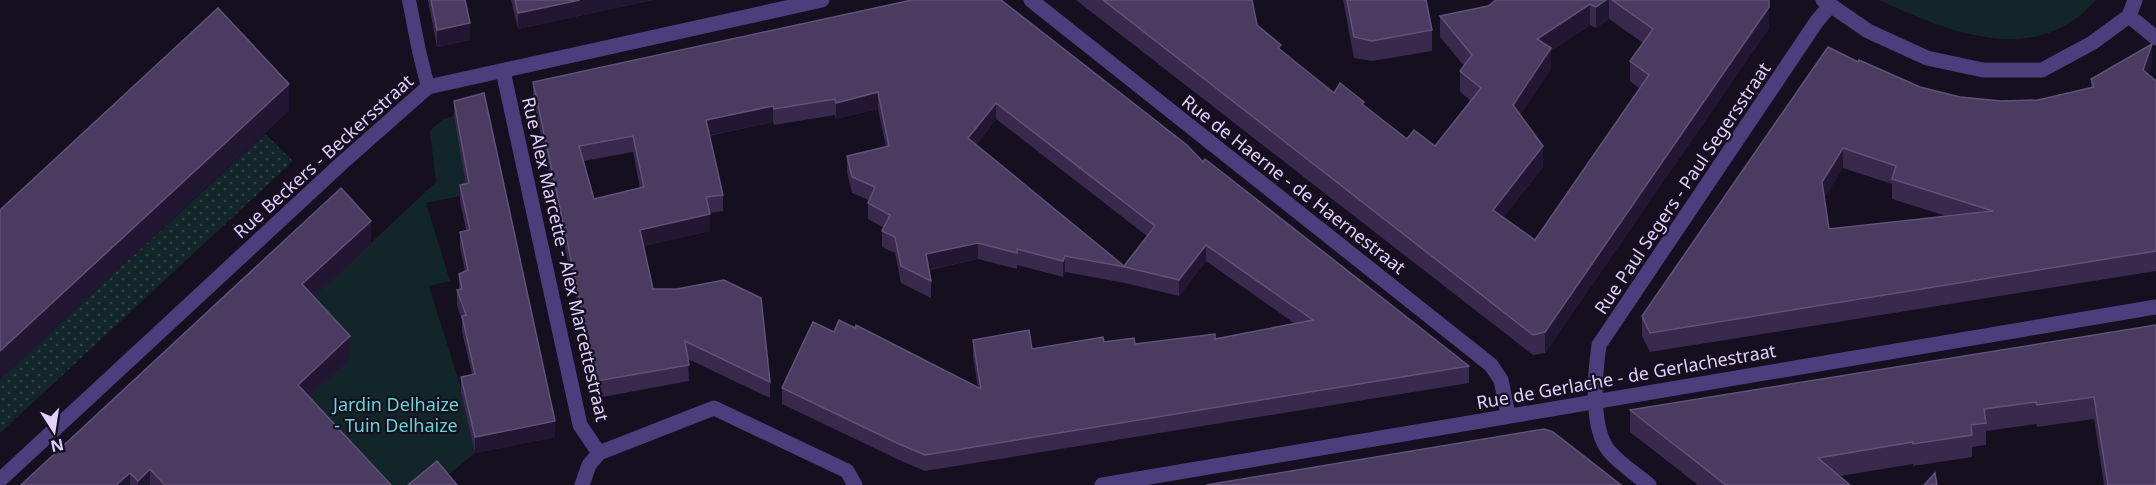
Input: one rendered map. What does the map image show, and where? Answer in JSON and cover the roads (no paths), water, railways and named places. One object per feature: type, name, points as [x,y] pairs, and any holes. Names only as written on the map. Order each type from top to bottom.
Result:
[{"type":"street","name":"Rue Beckers - Beckersstraat","points":[[0,480],[343,162],[428,87],[822,0]]},
{"type":"street","name":"Rue de Haerne - de Haernestraat","points":[[1031,0],[1491,365],[1501,380],[1508,415]]},
{"type":"street","points":[[1826,3],[1868,31],[1927,57],[1983,70],[2042,70],[2092,43],[2129,16],[2135,0]]},
{"type":"street","name":"Rue Paul Segers - Paul Segersstraat","points":[[1596,402],[1596,364],[1599,345],[1817,21],[1826,3]]},
{"type":"street","points":[[2129,16],[2156,38]]},
{"type":"street","name":"Rue Alex Marcette - Alex Marcettestraat","points":[[503,70],[580,425],[599,453]]},
{"type":"street","name":"Rue de Gerlache - de Gerlachestraat","points":[[1102,485],[2156,307]]},
{"type":"street","points":[[1596,402],[1601,438],[1609,451],[1649,485]]},
{"type":"street","points":[[582,485],[589,465],[599,453],[714,408],[847,471],[855,485]]},
{"type":"lane","points":[[409,0],[418,51],[428,87]]},
{"type":"park label","name":"Jardin Delhaize - Tuin Delhaize","points":[[396,414]]}]
